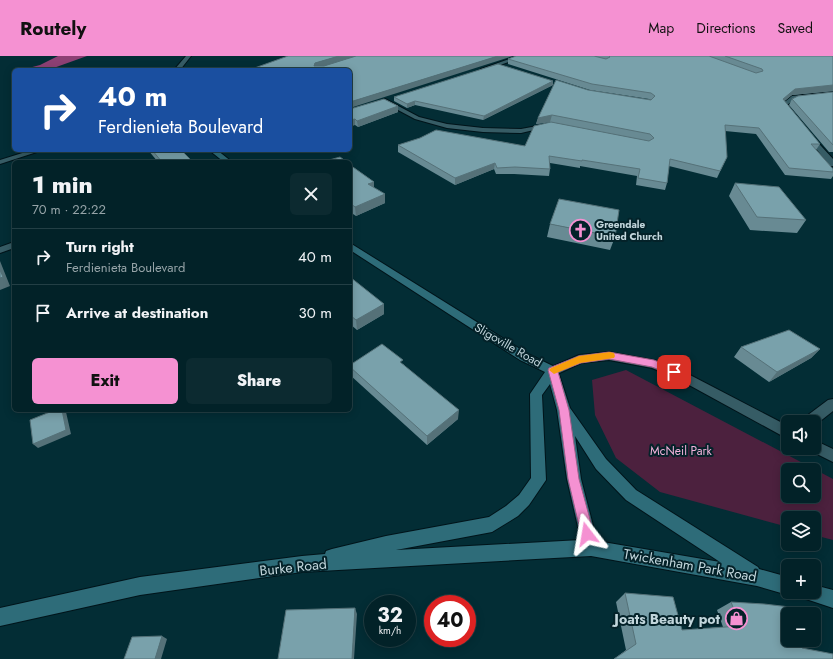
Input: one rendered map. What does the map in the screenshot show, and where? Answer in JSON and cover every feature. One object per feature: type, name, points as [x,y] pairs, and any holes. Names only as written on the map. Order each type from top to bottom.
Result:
[{"type":"main road","points":[[219,152],[226,160]]},
{"type":"main road","name":"Sligoville Road","points":[[352,247],[524,357],[553,370],[564,410],[574,479],[591,548]]},
{"type":"main road","points":[[302,564],[386,544],[492,524],[512,511],[524,500],[539,480],[536,394],[553,370]]},
{"type":"main road","points":[[564,410],[601,464],[631,495],[757,576]]},
{"type":"main road","name":"Burke Road","points":[[0,616],[140,586],[302,564],[591,548]]},
{"type":"main road","name":"Twickenham Park Road","points":[[591,548],[757,576],[781,584]]},
{"type":"main road","points":[[821,596],[833,599]]},
{"type":"street","points":[[179,68],[189,56]]},
{"type":"street","points":[[476,72],[523,56]]},
{"type":"street","points":[[498,64],[506,66]]},
{"type":"street","points":[[799,123],[784,105],[792,98],[833,94]]},
{"type":"street","points":[[392,99],[381,102],[417,118],[447,126],[521,132],[550,125],[556,126]]},
{"type":"street","points":[[804,129],[833,164]]},
{"type":"street","points":[[0,162],[32,152]]},
{"type":"street","points":[[0,250],[12,246]]},
{"type":"street","points":[[553,370],[579,359],[609,356],[654,364],[684,377],[781,429]]},
{"type":"street","points":[[818,415],[833,404]]},
{"type":"street","points":[[821,450],[833,456]]},
{"type":"green space","name":"McNeil Park","points":[[626,370],[781,452],[781,455],[787,455],[803,463],[781,463],[781,503],[821,503],[821,473],[833,479],[833,540],[821,537],[821,511],[781,511],[781,525],[660,492],[616,458],[595,415],[592,380]]},
{"type":"shaded area","points":[[58,56],[87,56],[54,68],[29,68],[40,65]]},
{"type":"building","points":[[288,56],[339,56],[315,63],[314,66],[324,66],[356,56],[498,56],[352,101],[352,68],[255,68]]},
{"type":"building","points":[[516,56],[594,56],[606,59],[610,57],[609,56],[709,56],[756,73],[763,71],[762,69],[725,56],[833,56],[833,85],[795,89],[783,99],[820,144],[811,144],[833,169],[833,172],[789,168],[759,128],[725,125],[727,157],[720,171],[670,159],[667,183],[638,178],[640,169],[549,156],[550,169],[515,167],[497,168],[495,163],[455,178],[398,145],[420,138],[436,130],[525,146],[534,126],[551,122],[649,141],[654,138],[650,134],[552,115],[538,118],[556,80],[588,90],[651,100],[655,96],[651,93],[592,84],[508,59]]},
{"type":"building","points":[[498,64],[553,81],[484,116],[415,101],[407,104],[394,97]]},
{"type":"building","points":[[833,92],[833,145],[792,99],[798,96]]},
{"type":"building","points":[[384,99],[398,106],[357,121],[355,119],[352,120],[352,108]]},
{"type":"building","points":[[154,152],[183,152],[191,160],[160,160]]},
{"type":"building","points":[[340,157],[344,160],[329,160]]},
{"type":"building","points":[[352,166],[374,182],[368,184],[385,194],[355,207],[352,205]]},
{"type":"building","points":[[735,183],[779,187],[806,220],[757,217]]},
{"type":"building","points":[[559,199],[619,210],[615,237],[550,224]]},
{"type":"building","points":[[0,270],[3,277],[0,278]]},
{"type":"building","points":[[352,279],[384,304],[356,320],[352,317]]},
{"type":"building","points":[[789,330],[820,349],[777,372],[741,347]]},
{"type":"building","points":[[382,344],[403,360],[400,362],[459,410],[427,436],[352,369],[352,364]]},
{"type":"building","points":[[50,412],[62,412],[66,430],[33,444],[30,420]]},
{"type":"building","points":[[625,593],[673,597],[682,630],[740,626],[731,602],[790,607],[781,607],[781,647],[802,647],[833,654],[833,659],[614,659],[636,644]]},
{"type":"building","points":[[355,608],[352,659],[278,659],[286,610]]},
{"type":"building","points":[[162,636],[155,659],[124,659],[132,637]]},
{"type":"slow traffic","points":[[554,370],[579,359],[610,356]]},
{"type":"place","name":"Greendale United Church","points":[[581,230]]},
{"type":"place","name":"Joats Beauty pot","points":[[736,619]]},
{"type":"route","points":[[587,534],[574,479],[564,410],[553,370],[579,359],[609,356],[624,357],[654,364],[674,372]]}]
